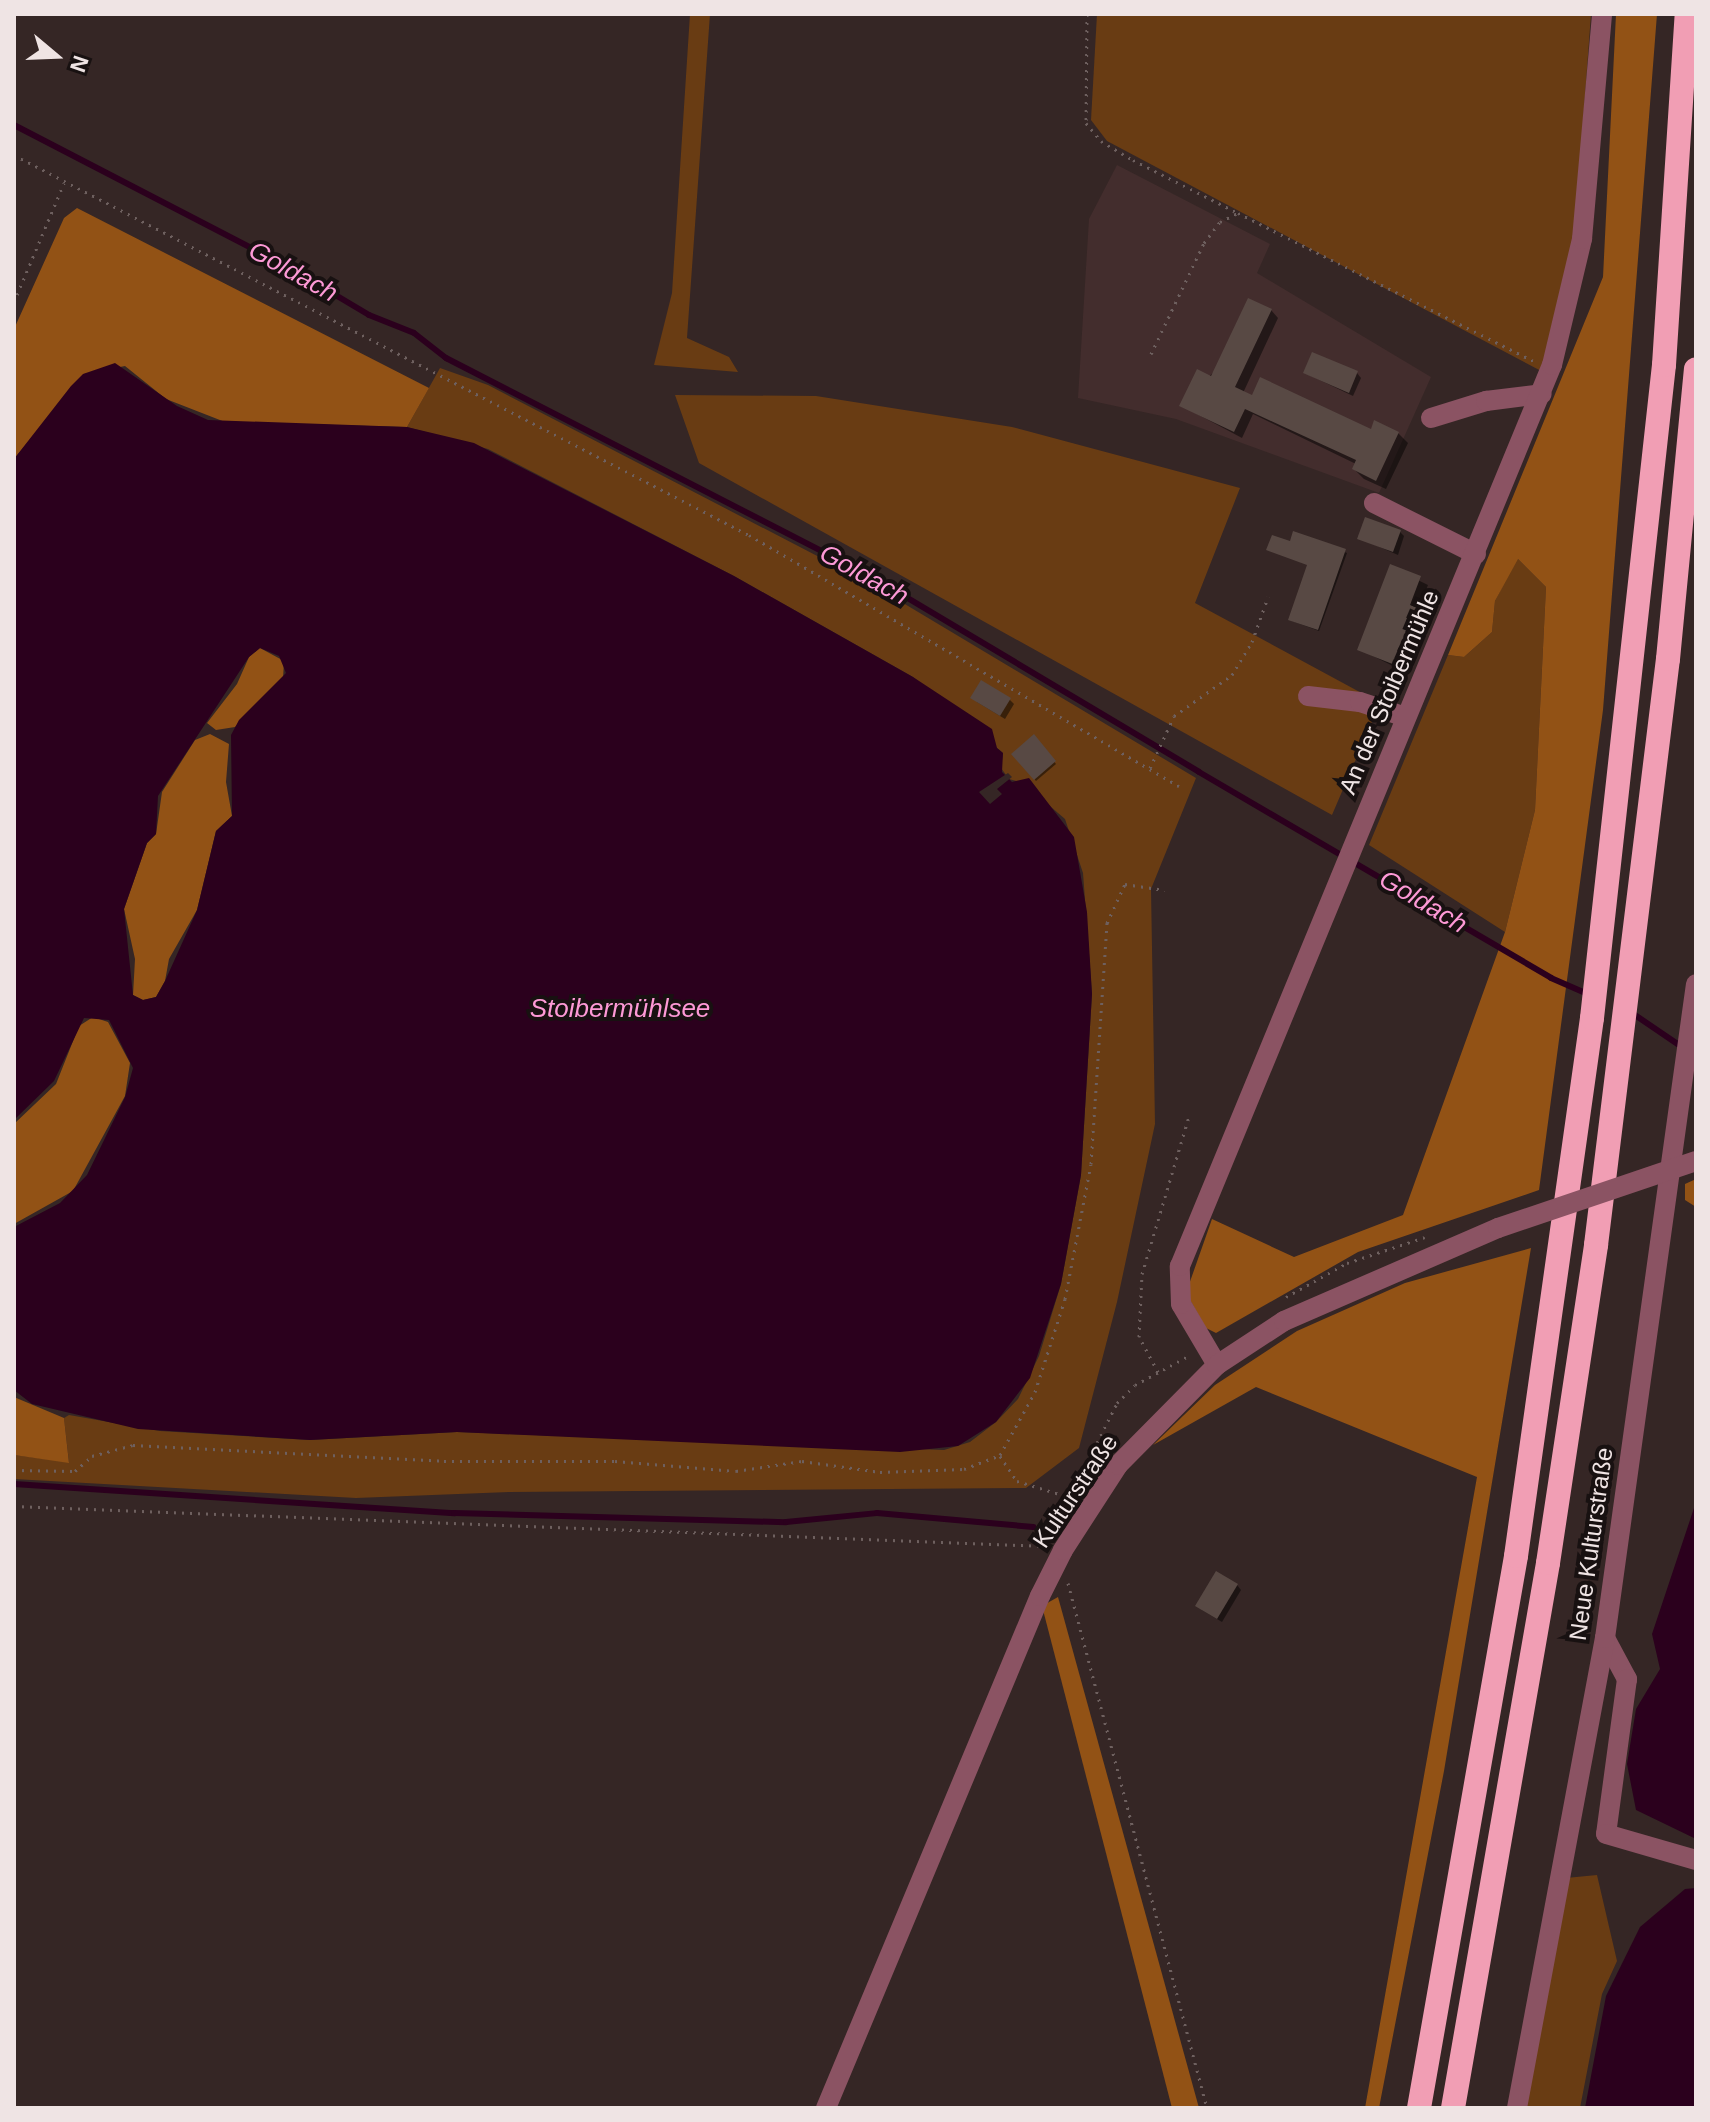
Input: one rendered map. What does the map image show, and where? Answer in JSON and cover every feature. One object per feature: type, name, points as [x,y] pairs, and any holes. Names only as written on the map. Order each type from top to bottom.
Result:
[{"type":"highway","points":[[1419,2108],[1516,1556],[1597,979],[1664,365],[1687,14]]},
{"type":"highway","points":[[1453,2108],[1551,1548],[1626,1024],[1696,369]]},
{"type":"street","name":"An der Stoibermühle","points":[[1217,1365],[1178,1297],[1180,1266],[1552,365],[1582,239],[1602,14]]},
{"type":"street","points":[[1431,418],[1486,401],[1542,394]]},
{"type":"street","points":[[1374,503],[1476,554]]},
{"type":"street","points":[[1308,696],[1360,702],[1406,717]]},
{"type":"street","name":"Neue Kulturstraße","points":[[1517,2108],[1605,1638],[1696,984]]},
{"type":"street","name":"Kulturstraße","points":[[826,2108],[1054,1543],[1118,1465],[1217,1365],[1284,1321],[1498,1228],[1696,1161]]},
{"type":"street","points":[[1605,1638],[1627,1679],[1606,1834],[1696,1860]]},
{"type":"path","points":[[1087,14],[1086,123],[1101,141],[1505,349],[1552,365]]},
{"type":"path","points":[[14,155],[64,183],[116,205],[749,535],[1179,786]]},
{"type":"path","points":[[14,302],[64,183]]},
{"type":"path","points":[[1151,354],[1204,243],[1220,222],[1238,213]]},
{"type":"path","points":[[1150,768],[1174,716],[1232,675],[1252,642],[1268,597]]},
{"type":"path","points":[[14,1470],[75,1471],[92,1456],[133,1445],[444,1461],[615,1461],[736,1471],[802,1461],[880,1472],[964,1469],[1000,1455],[1035,1392],[1065,1299],[1091,1164],[1107,923],[1125,884],[1165,890]]},
{"type":"path","points":[[1159,1373],[1139,1337],[1142,1274],[1189,1116]]},
{"type":"path","points":[[1057,1522],[1117,1403],[1159,1373],[1205,1347]]},
{"type":"path","points":[[1000,1455],[1017,1481],[1069,1497]]},
{"type":"path","points":[[14,1506],[1054,1543],[1207,2108]]},
{"type":"shaded area","points":[[690,14],[710,14],[687,338],[729,357],[738,372],[654,365],[672,293]]},
{"type":"shaded area","points":[[1097,14],[1591,14],[1573,259],[1543,372],[1107,141],[1091,120]]},
{"type":"shaded area","points":[[1616,14],[1657,14],[1603,710],[1539,1190],[1358,1252],[1216,1333],[1206,1328],[1186,1293],[1212,1219],[1294,1257],[1403,1215],[1505,932],[1535,810],[1546,587],[1518,559],[1495,601],[1492,632],[1464,657],[1448,655],[1603,277]]},
{"type":"shaded area","points":[[1117,165],[1270,244],[1257,273],[1431,377],[1379,493],[1176,419],[1078,398],[1089,219]]},
{"type":"shaded area","points":[[77,208],[429,388],[407,427],[225,422],[166,399],[125,366],[84,374],[14,459],[14,329],[64,218]]},
{"type":"shaded area","points":[[440,368],[488,385],[873,585],[1196,778],[1151,889],[1155,1124],[1117,1302],[1079,1448],[1026,1488],[509,1492],[356,1498],[14,1479],[14,1455],[69,1462],[64,1418],[69,1415],[160,1431],[310,1440],[457,1432],[944,1450],[970,1442],[996,1422],[1018,1399],[1039,1356],[1061,1284],[1081,1175],[1092,994],[1083,873],[1065,819],[1023,783],[1009,779],[1001,768],[1003,753],[913,677],[734,576],[488,449],[407,427]]},
{"type":"shaded area","points":[[675,395],[816,396],[1012,427],[1240,488],[1195,603],[1380,703],[1332,815],[699,463]]},
{"type":"shaded area","points":[[1517,558],[1546,587],[1535,810],[1505,932],[1369,845],[1448,655],[1464,657],[1492,632],[1495,601]]},
{"type":"shaded area","points":[[260,648],[284,661],[283,679],[235,727],[216,730],[207,723],[237,684],[249,657]]},
{"type":"shaded area","points":[[210,734],[229,744],[226,782],[232,816],[216,831],[197,910],[169,959],[165,981],[156,997],[143,1000],[133,995],[135,959],[124,909],[147,843],[156,834],[162,792],[195,740]]},
{"type":"shaded area","points":[[93,1017],[108,1022],[130,1063],[125,1096],[73,1191],[14,1224],[14,1124],[56,1084],[79,1026]]},
{"type":"shaded area","points":[[1696,1179],[1696,1207],[1685,1200],[1685,1184]]},
{"type":"shaded area","points":[[1531,1248],[1444,1771],[1379,2108],[1365,2108],[1477,1477],[1256,1387],[1153,1445],[1215,1385],[1297,1331],[1405,1283]]},
{"type":"shaded area","points":[[14,1397],[64,1418],[69,1463],[14,1455]]},
{"type":"shaded area","points":[[1058,1597],[1199,2108],[1172,2108],[1042,1606]]},
{"type":"shaded area","points":[[1597,1875],[1617,1961],[1602,1994],[1580,2108],[1525,2108],[1566,1878]]},
{"type":"water","name":"Stoibermühlsee","points":[[115,363],[177,406],[208,420],[407,427],[474,443],[734,576],[913,677],[992,729],[997,748],[1003,753],[1002,772],[1012,782],[1029,778],[1074,837],[1087,912],[1092,994],[1081,1175],[1061,1284],[1030,1378],[996,1422],[958,1446],[900,1452],[457,1432],[310,1440],[138,1429],[32,1404],[14,1390],[14,1227],[60,1203],[87,1175],[125,1097],[133,1068],[109,1020],[84,1018],[54,1081],[14,1120],[14,459],[83,374]],"holes":[[[260,648],[279,656],[286,673],[239,720],[231,735],[232,816],[216,831],[197,910],[156,997],[143,1000],[133,995],[124,909],[147,843],[156,834],[158,796],[249,657]]]},
{"type":"water","points":[[1696,1502],[1696,1839],[1636,1810],[1627,1764],[1636,1709],[1660,1669],[1652,1634]]},
{"type":"water","points":[[1696,1888],[1696,2108],[1585,2108],[1606,1996],[1640,1927],[1685,1889]]},
{"type":"pier","points":[[1008,773],[1012,777],[997,789],[1002,794],[990,804],[979,792]]},
{"type":"building","points":[[1248,298],[1272,309],[1235,387],[1252,395],[1260,377],[1371,429],[1374,420],[1399,432],[1376,481],[1352,469],[1356,460],[1245,409],[1234,432],[1179,406],[1197,369],[1211,376]]},
{"type":"building","points":[[1312,352],[1358,371],[1349,393],[1303,373]]},
{"type":"building","points":[[1365,517],[1401,530],[1393,552],[1357,539]]},
{"type":"building","points":[[1293,531],[1346,549],[1318,630],[1288,620],[1307,565],[1266,550],[1272,535],[1290,541]]},
{"type":"building","points":[[1390,564],[1421,576],[1410,605],[1418,608],[1395,665],[1357,650]]},
{"type":"building","points":[[981,680],[1011,698],[1000,716],[970,698]]},
{"type":"building","points":[[1034,734],[1056,761],[1034,780],[1011,754]]},
{"type":"building","points":[[1216,1571],[1238,1584],[1217,1619],[1195,1606]]},
{"type":"waterway","name":"Goldach","points":[[14,125],[290,268],[369,315],[414,333],[446,358],[874,578],[1551,978],[1588,994]]},
{"type":"waterway","name":"Goldach","points":[[1632,1013],[1682,1047]]},
{"type":"waterway","points":[[14,1484],[454,1513],[786,1522],[877,1513],[1033,1527]]}]
